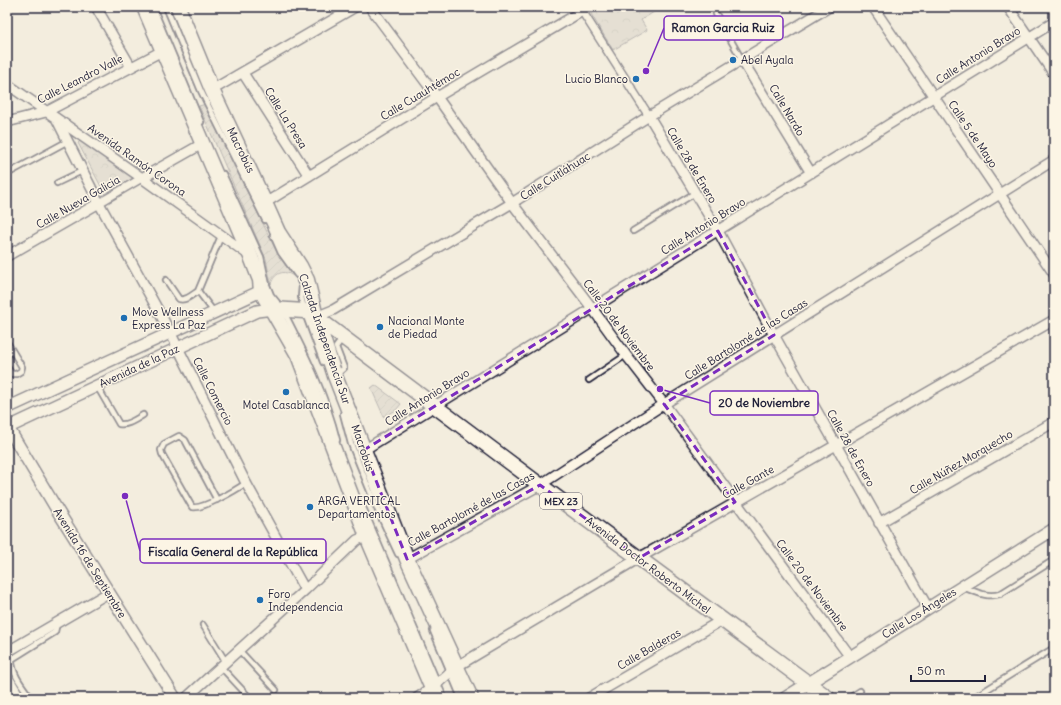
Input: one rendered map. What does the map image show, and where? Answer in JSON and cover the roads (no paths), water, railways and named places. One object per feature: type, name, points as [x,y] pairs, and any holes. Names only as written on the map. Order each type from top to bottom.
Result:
[{"type":"main road","points":[[144,7],[251,257],[260,280],[261,290],[278,310],[298,355],[368,539],[435,690]]},
{"type":"main road","name":"Calzada Independencia Sur","points":[[178,7],[212,90],[278,232],[300,266],[307,280],[310,314],[335,344],[335,376],[404,560],[453,670],[471,698]]},
{"type":"main road","name":"Calle Cuitláhuac","points":[[278,310],[310,314]]},
{"type":"main road","name":"Avenida Doctor Roberto Michel","points":[[310,314],[335,344],[436,406],[807,684],[828,698]]},
{"type":"street","points":[[96,7],[131,67]]},
{"type":"street","points":[[212,90],[354,7]]},
{"type":"street","name":"Calle 20 de Noviembre","points":[[370,7],[437,97],[512,203],[664,404],[850,657]]},
{"type":"street","name":"Calle Cuitláhuac","points":[[310,314],[333,310],[512,203],[648,116],[829,7]]},
{"type":"street","name":"Calle 5 de Mayo","points":[[873,7],[1054,274]]},
{"type":"street","points":[[1008,7],[1054,74]]},
{"type":"street","name":"Calle Cuauhtémoc","points":[[265,203],[437,97],[585,9]]},
{"type":"street","name":"Calle 28 de Enero","points":[[585,9],[718,231],[774,335],[928,608]]},
{"type":"street","name":"Calle Antonio Bravo","points":[[364,450],[1054,22]]},
{"type":"street","name":"Calle Leandro Valle","points":[[7,122],[46,112],[162,51]]},
{"type":"street","name":"Calle Nardo","points":[[742,60],[811,173]]},
{"type":"street","name":"Calle La Presa","points":[[243,73],[309,176]]},
{"type":"street","name":"Avenida Ramón Corona","points":[[7,84],[142,178],[251,257]]},
{"type":"street","name":"Calle Comercio","points":[[56,118],[99,203],[170,332],[246,484],[304,590]]},
{"type":"street","name":"Calle Nueva Galicia","points":[[7,256],[202,144]]},
{"type":"street","name":"Calle Bartolomé de las Casas","points":[[404,560],[540,485],[664,404],[1054,160]]},
{"type":"street","name":"Avenida de la Paz","points":[[7,408],[261,290]]},
{"type":"street","name":"Avenida de la Paz","points":[[7,427],[257,311],[278,310]]},
{"type":"street","name":"Calle Gante","points":[[417,698],[435,690],[453,670],[639,558],[1054,320]]},
{"type":"street","name":"Calle Núñez Morquecho","points":[[879,523],[1054,422]]},
{"type":"street","name":"Avenida 16 de Septiembre","points":[[7,427],[58,513],[175,698]]},
{"type":"street","name":"Calle Los Ángeles","points":[[785,698],[1054,529]]},
{"type":"street","points":[[186,698],[357,540],[362,538],[368,539]]},
{"type":"street","points":[[7,652],[108,592]]},
{"type":"street","name":"Calle Balderas","points":[[589,698],[722,620]]},
{"type":"street","points":[[7,676],[20,698]]},
{"type":"lane","points":[[153,7],[203,127]]},
{"type":"lane","name":"Macrobús","points":[[166,7],[201,92],[268,226]]},
{"type":"lane","points":[[716,14],[742,60]]},
{"type":"lane","points":[[7,174],[68,141],[82,171],[57,183]]},
{"type":"lane","name":"Macrobús","points":[[221,170],[261,258],[267,285],[271,295],[310,366],[332,419],[338,442]]},
{"type":"lane","points":[[633,231],[695,193]]},
{"type":"lane","points":[[272,233],[281,253],[299,277],[302,285],[301,297],[310,314],[325,365]]},
{"type":"lane","points":[[166,280],[179,299],[186,299],[198,291],[221,236]]},
{"type":"lane","points":[[198,291],[214,312]]},
{"type":"lane","points":[[7,342],[22,367],[21,371],[16,374],[12,374],[7,367]]},
{"type":"lane","points":[[589,380],[626,355]]},
{"type":"lane","points":[[97,386],[119,424],[127,424],[143,415]]},
{"type":"lane","name":"Macrobús","points":[[341,409],[350,444],[378,511],[404,560]]},
{"type":"lane","points":[[217,500],[185,440],[179,436],[164,444],[160,450],[189,504],[195,508],[217,500],[246,484]]},
{"type":"lane","name":"Macrobús","points":[[339,449],[345,463]]},
{"type":"lane","points":[[360,498],[431,666],[435,690],[444,698]]},
{"type":"lane","points":[[962,586],[987,596],[994,596],[1000,594],[1054,560]]},
{"type":"lane","points":[[31,698],[14,673],[11,665],[12,659],[55,632],[58,622]]},
{"type":"lane","points":[[203,625],[224,664],[248,696]]},
{"type":"lane","points":[[431,626],[453,670],[461,698]]},
{"type":"lane","points":[[973,698],[1054,648]]},
{"type":"lane","points":[[239,650],[276,690]]},
{"type":"lane","points":[[849,698],[860,691]]},
{"type":"place","name":"Abel Ayala","points":[[733,60]]},
{"type":"place","name":"Ramon Garcia Ruiz","points":[[646,71]]},
{"type":"place","name":"Lucio Blanco","points":[[636,79]]},
{"type":"place","name":"Move Wellness Express La Paz","points":[[124,318]]},
{"type":"place","name":"Nacional Monte de Piedad","points":[[380,327]]},
{"type":"place","name":"20 de Noviembre","points":[[660,389]]},
{"type":"place","name":"Motel Casablanca","points":[[286,392]]},
{"type":"place","name":"Fiscalía General de la República","points":[[125,496]]},
{"type":"place","name":"ARGA VERTICAL Departamentos","points":[[310,507]]},
{"type":"place","name":"Foro Independencia","points":[[260,600]]}]
